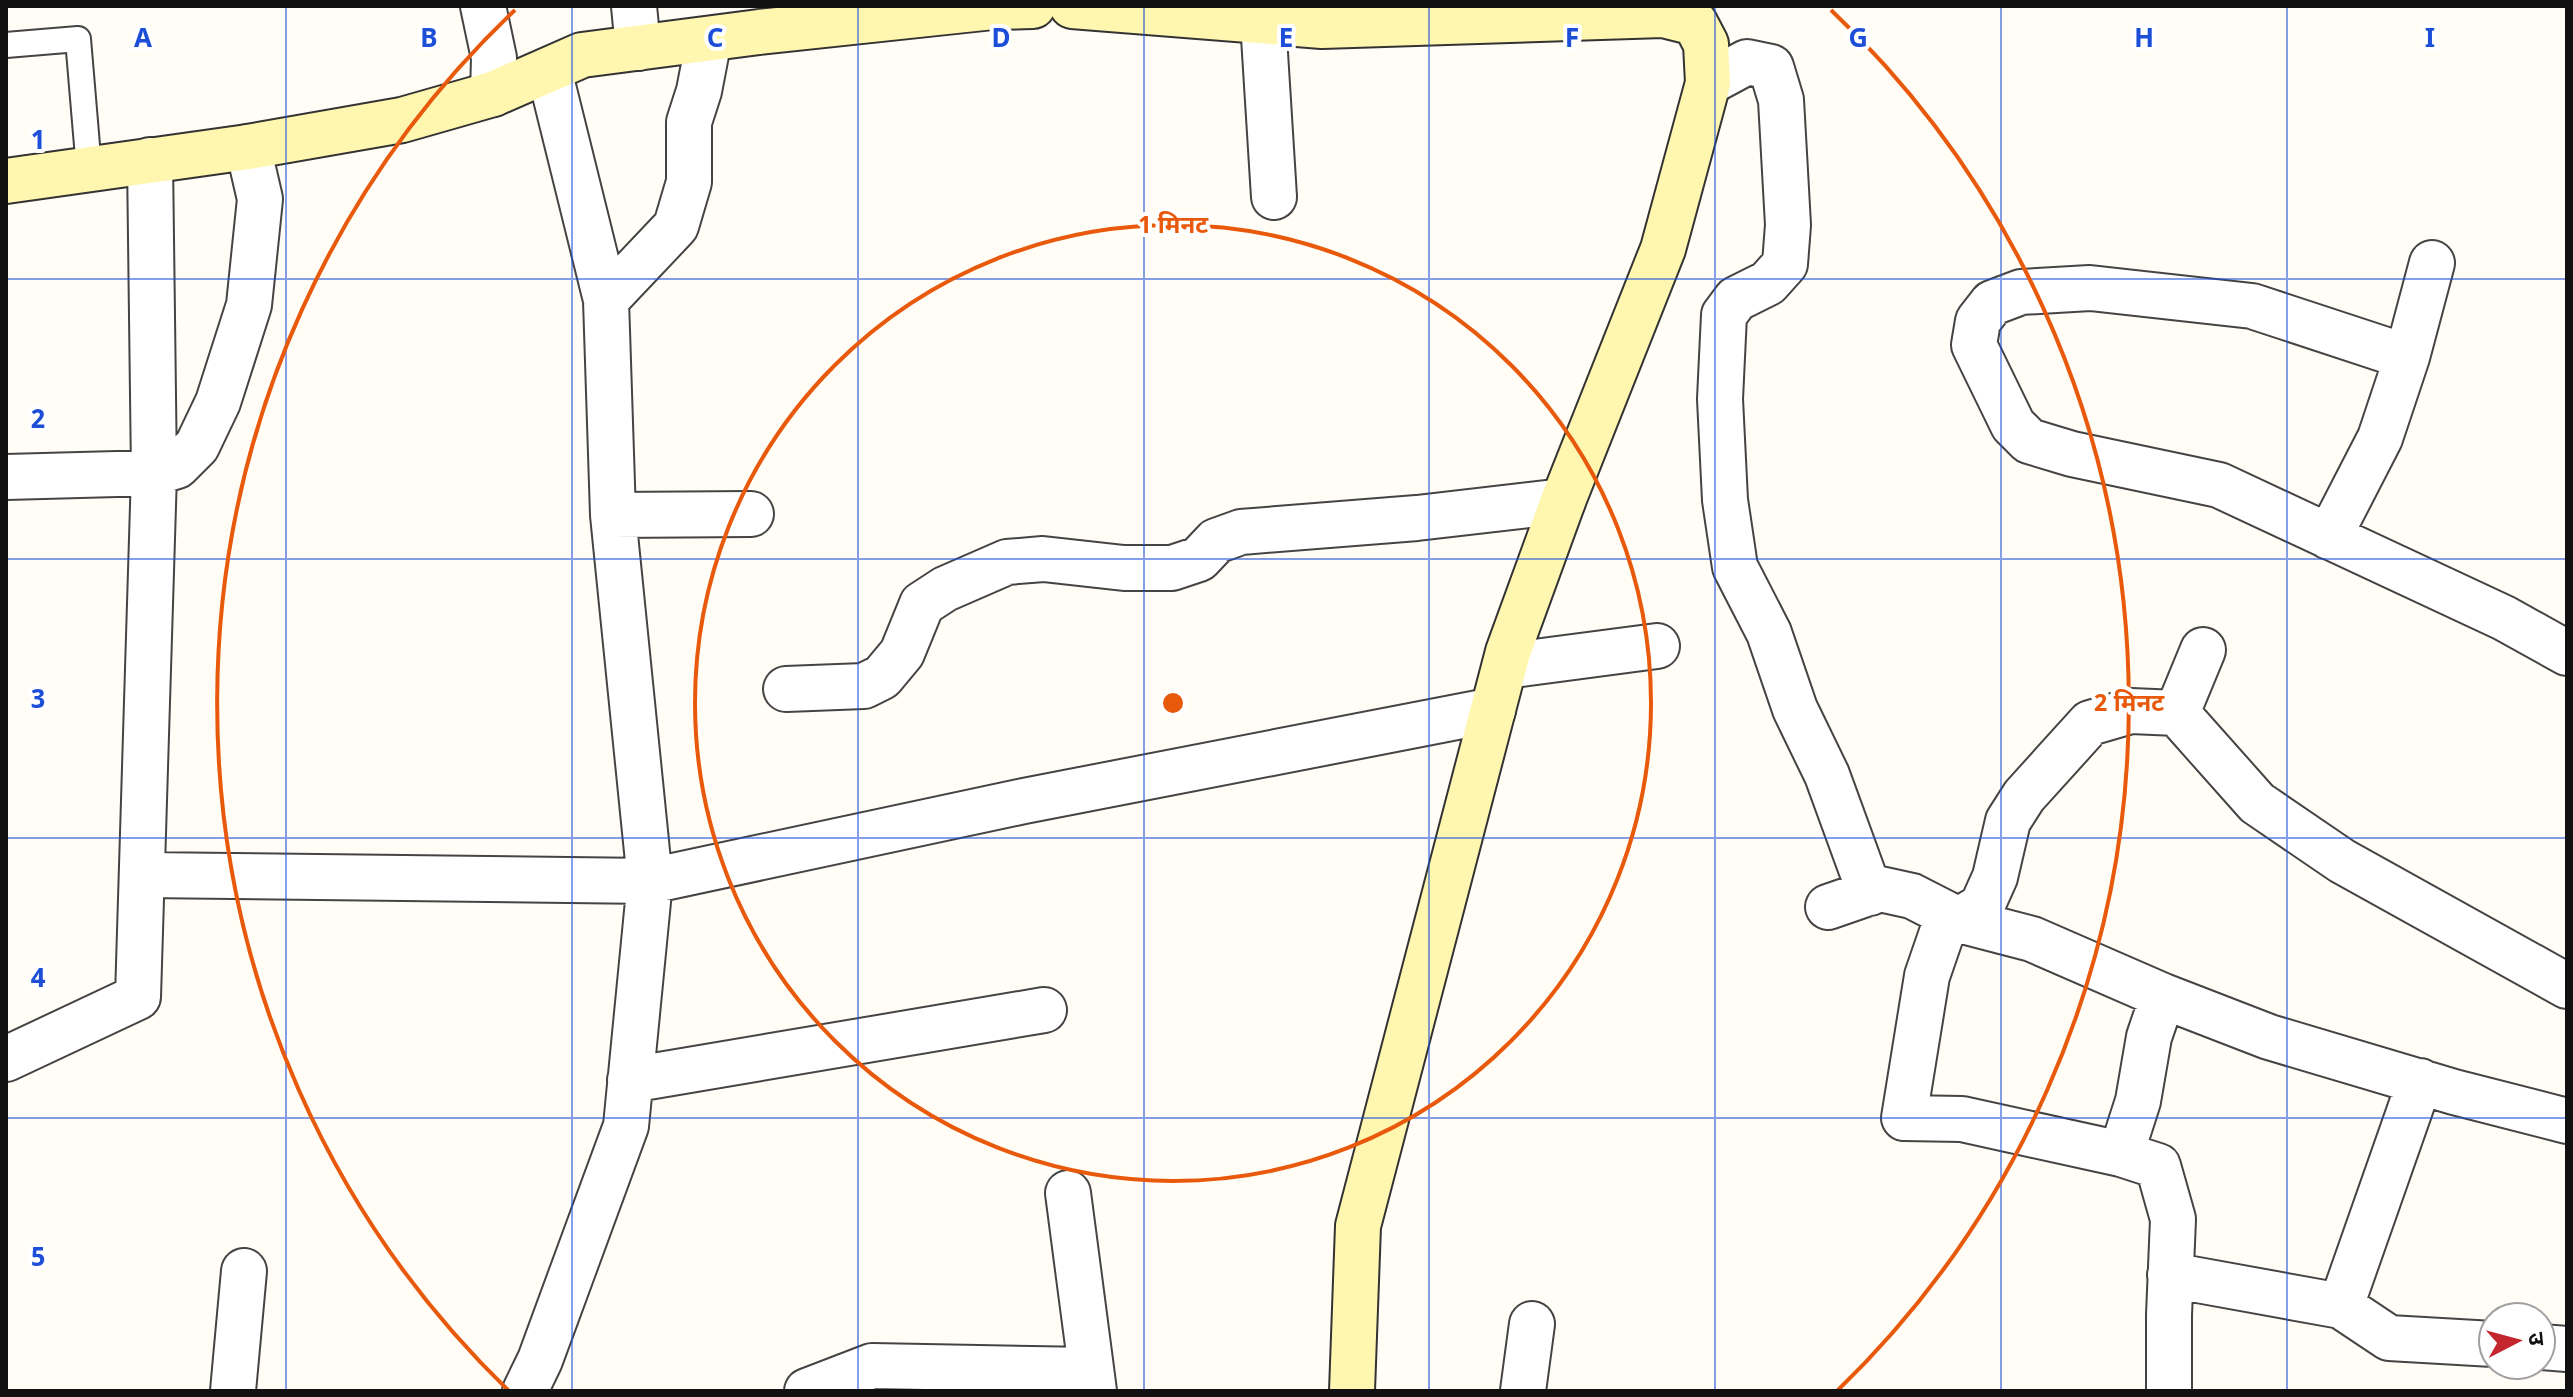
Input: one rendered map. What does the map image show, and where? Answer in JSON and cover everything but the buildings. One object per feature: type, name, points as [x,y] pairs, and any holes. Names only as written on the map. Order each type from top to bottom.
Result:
[{"type":"main road","points":[[6,181],[248,147],[402,120],[493,94],[582,55],[636,27],[709,39],[993,7],[1033,6]]},
{"type":"main road","points":[[1072,6],[1322,26],[1700,15],[1706,44],[1708,83],[1663,249],[1563,501],[1505,666],[1493,710],[1358,1226],[1352,1391]]},
{"type":"street","points":[[483,6],[494,58],[493,94]]},
{"type":"street","points":[[1263,21],[1274,197]]},
{"type":"street","points":[[606,300],[676,226],[689,182],[689,122],[699,91],[709,39]]},
{"type":"street","points":[[1708,83],[1747,62],[1771,67],[1781,100],[1788,225],[1785,264],[1768,283],[1736,299],[1724,315],[1720,399],[1725,500],[1735,567],[1769,633],[1795,709],[1827,775],[1870,893]]},
{"type":"street","points":[[525,1391],[540,1360],[626,1126],[650,881],[613,515],[606,300],[549,70]]},
{"type":"street","points":[[6,477],[154,473],[177,466],[197,446],[218,402],[249,305],[260,199],[248,147]]},
{"type":"street","points":[[6,1059],[138,997],[154,473],[150,160]]},
{"type":"street","points":[[2329,537],[2380,438],[2407,357],[2432,263]]},
{"type":"street","points":[[2407,357],[2252,306],[2090,288],[2021,292],[1992,303],[1978,321],[1974,345],[2013,425],[2029,441],[2072,454],[2219,485],[2504,618],[2567,653]]},
{"type":"street","points":[[786,689],[864,686],[882,677],[902,653],[922,604],[945,589],[1007,562],[1043,559],[1124,568],[1172,568],[1199,559],[1216,541],[1241,532],[1417,518],[1563,501]]},
{"type":"street","points":[[613,515],[751,514]]},
{"type":"street","points":[[1505,666],[1657,646]]},
{"type":"street","points":[[2177,713],[2203,650]]},
{"type":"street","points":[[143,875],[650,881],[1024,801],[1493,710]]},
{"type":"street","points":[[2169,1391],[2173,1219],[2158,1166],[2121,1154],[1962,1119],[1904,1118],[1927,976],[1954,917],[1982,906],[1995,877],[2008,821],[2024,796],[2090,723],[2131,711],[2177,713],[2257,803],[2342,861],[2567,986]]},
{"type":"street","points":[[1828,907],[1880,889],[1912,896],[1954,917],[2032,939],[2163,996],[2269,1037],[2567,1121]]},
{"type":"street","points":[[2121,1154],[2138,1101],[2149,1037],[2163,996]]},
{"type":"street","points":[[630,1080],[1044,1010]]},
{"type":"street","points":[[2341,1306],[2420,1081]]},
{"type":"street","points":[[807,1391],[872,1366],[1093,1380],[1068,1193]]},
{"type":"street","points":[[233,1391],[244,1271]]},
{"type":"street","points":[[2170,1275],[2341,1306],[2389,1338],[2477,1343]]},
{"type":"street","points":[[1523,1391],[1532,1324]]},
{"type":"lane","points":[[6,45],[78,39],[89,169]]}]
